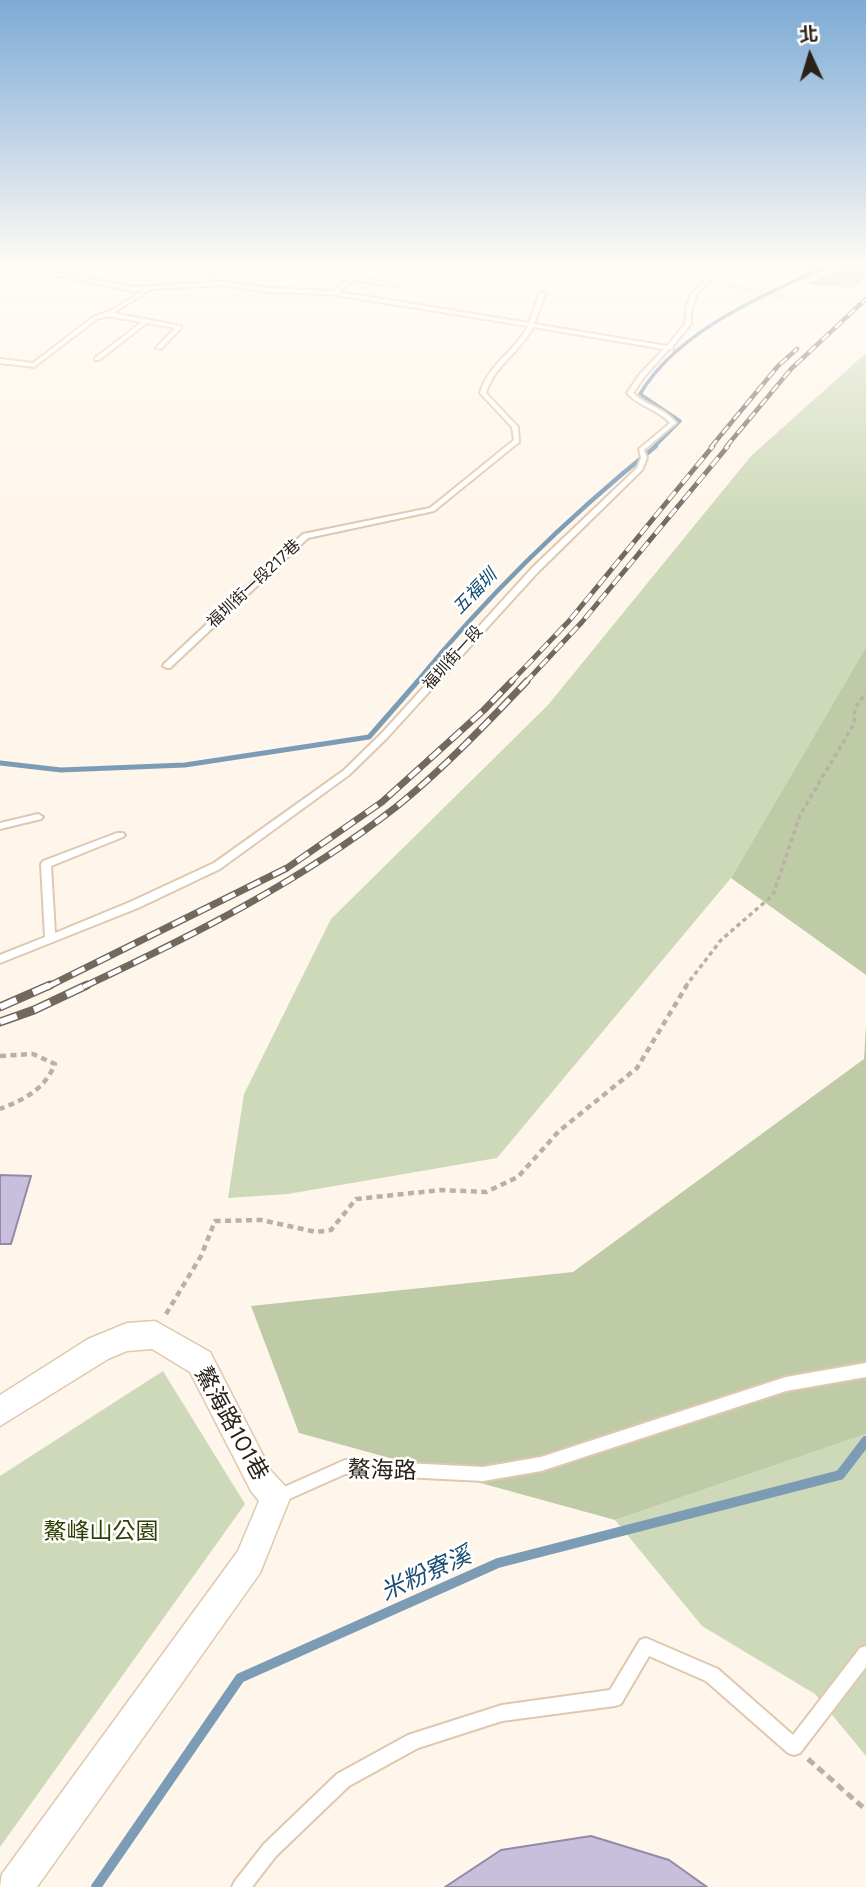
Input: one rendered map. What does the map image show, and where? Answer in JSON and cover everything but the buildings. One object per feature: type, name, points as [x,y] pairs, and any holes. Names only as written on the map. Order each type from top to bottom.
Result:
[{"type":"street","points":[[0,1412],[98,1349],[127,1337],[156,1335]]},
{"type":"street","name":"鰲海路101巷","points":[[156,1335],[200,1362],[261,1481],[275,1498]]},
{"type":"street","points":[[15,1887],[249,1562],[275,1498]]},
{"type":"lane","points":[[0,361],[34,365],[51,352]]},
{"type":"lane","points":[[97,359],[106,352]]},
{"type":"lane","name":"福圳街一段217巷","points":[[167,666],[306,536],[432,510],[517,441],[515,427],[483,393],[486,376],[511,352]]},
{"type":"lane","name":"福圳街一段","points":[[0,959],[134,905],[217,866],[346,773],[535,570],[640,469],[644,458],[641,450],[673,423],[670,417],[635,400],[630,393],[638,379],[667,352]]},
{"type":"lane","points":[[0,827],[38,817]]},
{"type":"lane","points":[[50,938],[46,864],[120,835]]},
{"type":"lane","name":"鰲海路","points":[[275,1498],[345,1467],[484,1474],[541,1464],[786,1384],[866,1370]]},
{"type":"lane","points":[[241,1887],[270,1850],[342,1780],[414,1741],[502,1713],[615,1698],[646,1646],[712,1675],[794,1746],[866,1654]]},
{"type":"path","points":[[156,1335],[177,1292],[201,1256],[215,1220],[261,1220],[316,1232],[331,1230],[356,1199],[442,1190],[486,1192],[518,1177],[559,1131],[637,1068],[675,1001],[721,940],[773,895],[800,815],[854,724],[855,708],[866,693]]},
{"type":"path","points":[[0,1056],[33,1054],[55,1063],[50,1079],[33,1096],[0,1109]]},
{"type":"path","points":[[794,1746],[866,1810]]},
{"type":"green space","points":[[866,353],[866,647],[731,878],[497,1158],[288,1194],[228,1198],[244,1094],[331,919],[548,705],[751,456]]},
{"type":"green space","points":[[866,647],[866,975],[731,878]]},
{"type":"green space","points":[[866,1025],[866,1434],[615,1520],[299,1433],[251,1306],[573,1272],[864,1059]]},
{"type":"green space","name":"鰲峰山公園","points":[[163,1371],[245,1504],[0,1847],[0,1476]]},
{"type":"green space","points":[[866,1434],[866,1756],[815,1694],[702,1626],[615,1520]]},
{"type":"waterway","name":"五福圳","points":[[654,447],[680,421],[640,394],[675,352]]},
{"type":"waterway","name":"五福圳","points":[[416,683],[472,618],[530,558],[656,446]]},
{"type":"waterway","name":"五福圳","points":[[0,763],[61,770],[185,765],[369,737],[418,681]]},
{"type":"waterway","name":"米粉寮溪","points":[[96,1887],[240,1678],[498,1563],[840,1475],[866,1441]]},
{"type":"railway","points":[[711,447],[778,366],[794,352]]},
{"type":"railway","points":[[726,447],[791,369],[809,352]]},
{"type":"railway","points":[[510,683],[569,621],[713,446]]},
{"type":"railway","points":[[525,683],[582,622],[728,446]]},
{"type":"railway","points":[[47,987],[287,868],[382,802],[484,710],[512,681]]},
{"type":"railway","points":[[83,987],[245,906],[360,834],[430,778],[527,681]]},
{"type":"railway","points":[[0,1007],[50,985]]},
{"type":"railway","points":[[0,1022],[34,1010],[87,985]]}]
